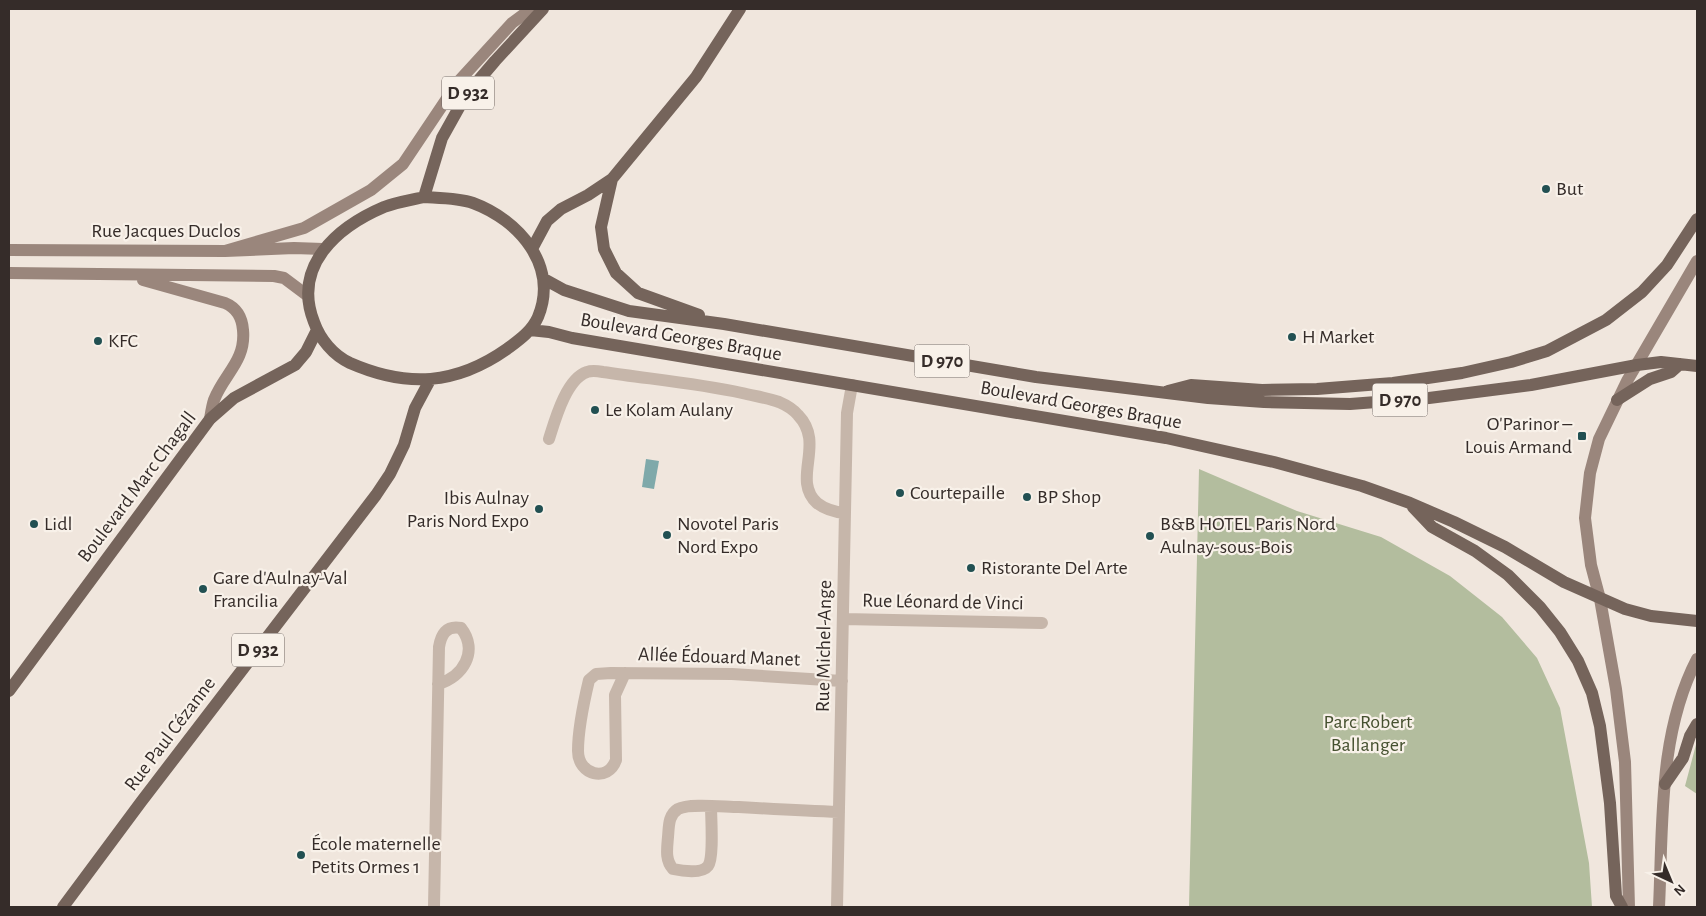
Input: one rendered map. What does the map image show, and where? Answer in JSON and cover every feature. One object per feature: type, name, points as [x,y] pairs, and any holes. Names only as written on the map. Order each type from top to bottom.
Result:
[{"type":"main road","points":[[225,251],[304,228],[371,190],[403,164],[458,82],[512,23],[531,9]]},
{"type":"main road","name":"D 932","points":[[424,198],[442,138],[466,95],[494,61],[543,9]]},
{"type":"main road","points":[[532,249],[548,221],[561,209],[588,195],[612,179],[696,77],[740,9]]},
{"type":"main road","points":[[612,179],[601,227],[604,249],[616,273],[638,293],[724,324]]},
{"type":"main road","points":[[424,198],[471,202],[499,214],[520,233],[532,249],[544,279],[544,298],[538,318],[530,330],[495,357],[463,372],[430,380],[405,380],[372,373],[344,360],[325,344],[311,315],[308,296],[309,283],[315,262],[323,249],[354,222],[385,206],[424,198]]},
{"type":"main road","points":[[1161,393],[1191,385],[1262,390],[1317,390],[1393,383],[1470,371],[1511,362],[1547,351],[1606,320],[1642,292],[1667,265],[1697,219]]},
{"type":"main road","name":"Rue Jacques Duclos","points":[[9,250],[225,251],[294,248],[323,249]]},
{"type":"main road","points":[[1628,907],[1625,762],[1616,689],[1600,599],[1591,565],[1585,518],[1590,473],[1599,440],[1637,365],[1697,261]]},
{"type":"main road","points":[[9,273],[274,276],[284,278],[308,296]]},
{"type":"main road","points":[[126,275],[225,303],[234,307],[243,321],[244,342],[241,354],[214,400],[210,419]]},
{"type":"main road","name":"Boulevard Georges Braque","points":[[544,279],[564,290],[629,311],[724,324],[1036,377],[1161,393],[1254,401],[1350,404],[1429,398],[1531,385],[1661,362],[1697,366]]},
{"type":"main road","name":"Boulevard Marc Chagall","points":[[9,691],[210,419],[234,398],[295,365],[306,352],[317,330]]},
{"type":"main road","name":"Boulevard Georges Braque","points":[[530,330],[1166,438],[1274,462],[1362,486],[1410,503],[1488,539],[1564,582],[1625,609],[1651,616],[1697,621]]},
{"type":"main road","points":[[1618,400],[1650,379],[1671,372],[1680,364]]},
{"type":"main road","name":"Rue Paul Cézanne","points":[[63,907],[376,495],[390,474],[401,452],[415,408],[430,380]]},
{"type":"main road","points":[[1410,503],[1432,527],[1474,551],[1508,575],[1540,607],[1560,632],[1578,661],[1592,693],[1600,726],[1610,803],[1616,896],[1622,907]]},
{"type":"main road","points":[[1659,907],[1665,784],[1672,727],[1686,680],[1697,659]]},
{"type":"main road","points":[[1665,784],[1683,758],[1690,736],[1697,724]]},
{"type":"street","points":[[550,439],[560,406],[566,394],[580,376],[587,372],[603,372],[718,388],[778,401],[798,414],[804,422],[811,439],[806,484],[808,492],[822,507],[833,512],[845,513]]},
{"type":"street","name":"Rue Michel-Ange","points":[[837,907],[847,413],[852,385]]},
{"type":"street","name":"Rue Léonard de Vinci","points":[[843,619],[1042,623]]},
{"type":"street","name":"Allée Édouard Manet","points":[[625,673],[615,695],[616,760],[614,767],[606,772],[596,773],[586,770],[580,763],[578,752],[588,680],[596,674],[625,673],[732,674],[842,681]]},
{"type":"street","points":[[434,907],[438,684]]},
{"type":"street","points":[[711,806],[711,857],[708,866],[704,869],[696,870],[674,869],[668,863],[667,846],[670,821],[672,814],[684,806],[711,806],[839,812]]},
{"type":"green space","name":"Parc Robert Ballanger","points":[[1199,469],[1297,511],[1381,537],[1450,576],[1502,617],[1537,658],[1560,708],[1589,863],[1592,907],[1189,907]]},
{"type":"green space","points":[[1697,741],[1697,794],[1685,786]]},
{"type":"water","points":[[646,459],[659,461],[654,489],[642,487]]},
{"type":"place","name":"But","points":[[1546,189]]},
{"type":"place","name":"H Market","points":[[1292,337]]},
{"type":"place","name":"KFC","points":[[98,341]]},
{"type":"place","name":"Le Kolam Aulany","points":[[595,410]]},
{"type":"place","name":"O'Parinor – Louis Armand","points":[[1582,436]]},
{"type":"place","name":"Courtepaille","points":[[900,493]]},
{"type":"place","name":"BP Shop","points":[[1027,497]]},
{"type":"place","name":"Ibis Aulnay Paris Nord Expo","points":[[539,509]]},
{"type":"place","name":"Lidl","points":[[34,524]]},
{"type":"place","name":"Novotel Paris Nord Expo","points":[[667,535]]},
{"type":"place","name":"B&B HOTEL Paris Nord Aulnay-sous-Bois","points":[[1150,536]]},
{"type":"place","name":"Ristorante Del Arte","points":[[971,568]]},
{"type":"place","name":"Gare d'Aulnay-Val Francilia","points":[[203,589]]},
{"type":"place","name":"École maternelle Petits Ormes 1","points":[[301,855]]}]
